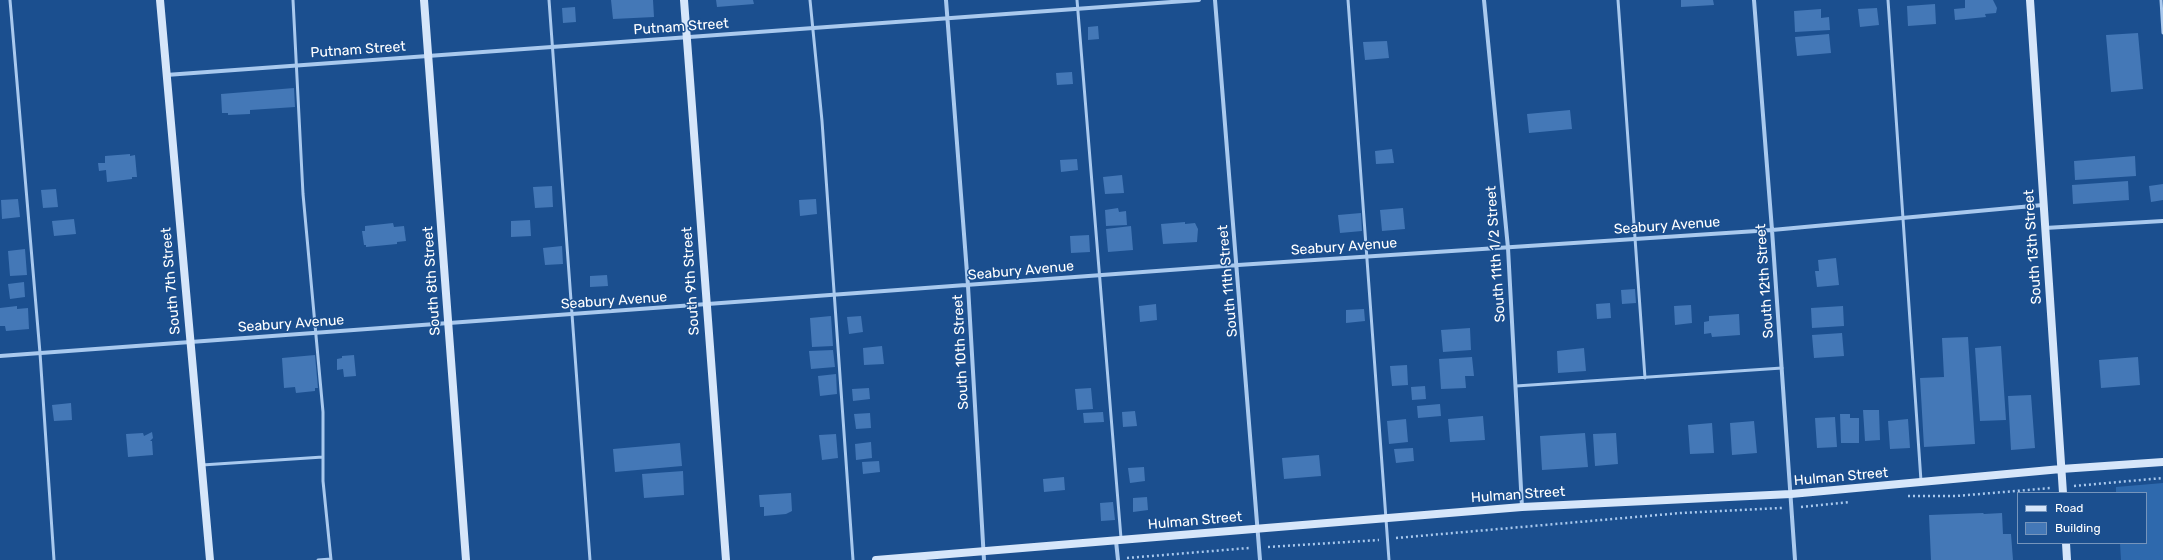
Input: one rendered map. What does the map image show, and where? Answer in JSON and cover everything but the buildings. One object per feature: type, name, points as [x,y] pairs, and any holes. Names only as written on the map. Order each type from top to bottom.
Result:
[{"type":"street","name":"South 7th Street","points":[[160,0],[200,465],[210,560]]},
{"type":"street","name":"South 8th Street","points":[[424,0],[466,560]]},
{"type":"street","name":"South 9th Street","points":[[684,0],[726,560]]},
{"type":"street","name":"South 10th Street","points":[[946,0],[968,286],[983,556]]},
{"type":"street","name":"Putnam Street","points":[[166,75],[1199,0]]},
{"type":"street","name":"South 11th Street","points":[[1215,0],[1238,265],[1260,560]]},
{"type":"street","name":"South 11th 1/2 Street","points":[[1484,0],[1508,248],[1522,507]]},
{"type":"street","name":"South 12th Street","points":[[1754,0],[1795,560]]},
{"type":"street","name":"South 13th Street","points":[[2030,0],[2062,490]]},
{"type":"street","name":"Seabury Avenue","points":[[0,356],[834,296],[1238,265],[1772,230],[2043,205]]},
{"type":"street","points":[[2045,228],[2163,221]]},
{"type":"street","name":"Hulman Street","points":[[876,560],[983,556],[1119,540],[1522,507],[1791,494],[2061,469],[2163,462]]},
{"type":"street","points":[[1118,560],[1119,540]]},
{"type":"street","points":[[2066,544],[2067,560]]},
{"type":"lane","points":[[10,0],[40,353],[54,560]]},
{"type":"lane","points":[[293,0],[303,194],[323,412],[323,481],[331,560],[318,560]]},
{"type":"lane","points":[[549,0],[590,560]]},
{"type":"lane","points":[[810,0],[822,121],[853,560]]},
{"type":"lane","points":[[1077,0],[1119,540]]},
{"type":"lane","points":[[1348,0],[1389,560]]},
{"type":"lane","points":[[1618,0],[1645,378]]},
{"type":"lane","points":[[1888,0],[1921,482]]},
{"type":"lane","points":[[2161,0],[2163,33]]},
{"type":"lane","points":[[1516,386],[1782,368]]},
{"type":"lane","points":[[200,465],[323,457]]},
{"type":"path","points":[[2027,492],[2062,490],[2163,478]]},
{"type":"path","points":[[1903,496],[1956,496],[2017,493]]},
{"type":"path","points":[[1118,560],[1259,547],[1387,539],[1681,513],[1853,502]]},
{"type":"shaded area","points":[[2163,483],[2163,560],[2121,560],[2120,544],[2147,544],[2147,492],[2116,492],[2116,487]]}]
